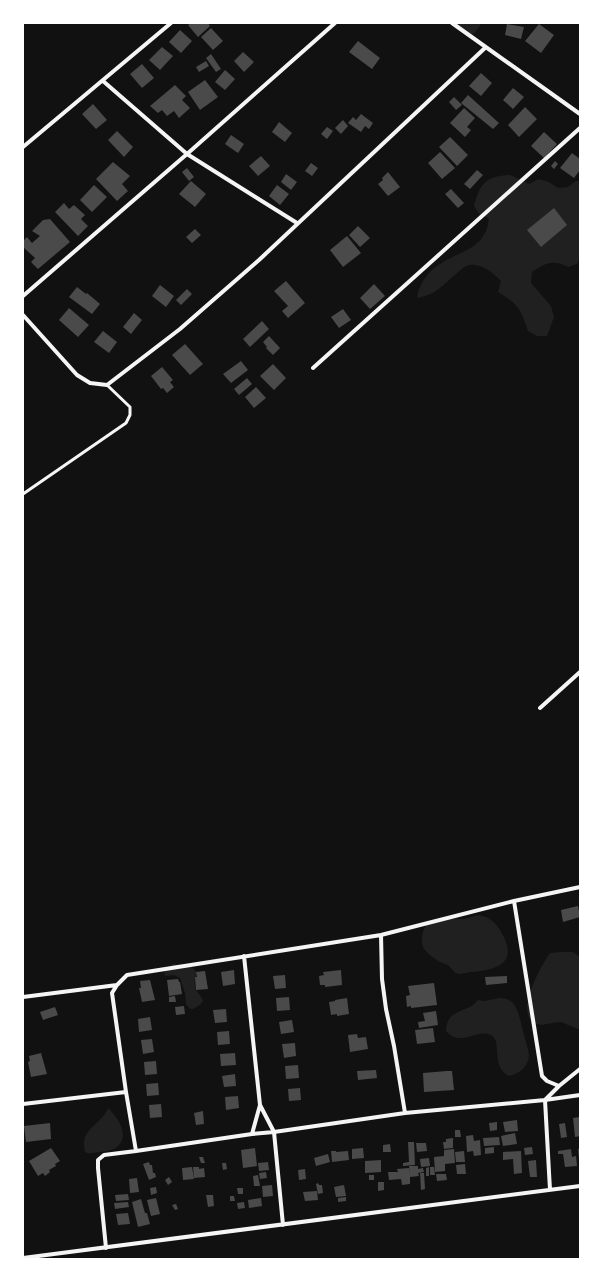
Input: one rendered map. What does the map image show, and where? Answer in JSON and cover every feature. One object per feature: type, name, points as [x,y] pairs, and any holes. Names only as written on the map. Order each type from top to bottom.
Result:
[{"type":"street","points":[[23,147],[171,23]]},
{"type":"street","points":[[23,296],[335,23]]},
{"type":"street","points":[[452,23],[580,114]]},
{"type":"street","points":[[23,314],[77,375],[90,383],[107,385],[180,329],[258,260],[486,47]]},
{"type":"street","points":[[103,81],[187,154],[297,224]]},
{"type":"street","points":[[312,368],[580,128]]},
{"type":"street","points":[[540,708],[580,672]]},
{"type":"street","points":[[136,1151],[112,994],[117,985],[127,974],[381,935],[514,901],[580,887]]},
{"type":"street","points":[[514,901],[540,1070],[542,1076],[547,1081],[559,1086]]},
{"type":"street","points":[[381,935],[382,979],[386,1009],[394,1046],[405,1113]]},
{"type":"street","points":[[244,956],[260,1105],[274,1132],[283,1225]]},
{"type":"street","points":[[23,997],[117,985]]},
{"type":"street","points":[[550,1190],[545,1100],[580,1069]]},
{"type":"street","points":[[23,1104],[126,1092]]},
{"type":"street","points":[[106,1248],[98,1168],[98,1160],[104,1155],[405,1113],[545,1100],[580,1095]]},
{"type":"street","points":[[252,1134],[260,1105]]},
{"type":"street","points":[[23,1258],[580,1186]]},
{"type":"lane","points":[[23,494],[126,423],[130,415],[130,407],[107,385]]},
{"type":"shaded area","points":[[450,23],[480,23],[480,26],[473,34],[463,32]]},
{"type":"shaded area","points":[[510,175],[529,184],[539,179],[549,182],[558,188],[568,187],[576,181],[580,181],[580,259],[577,264],[568,267],[558,263],[549,263],[532,272],[531,283],[551,306],[554,317],[547,336],[537,336],[528,331],[521,312],[515,304],[498,292],[501,281],[490,271],[481,266],[466,266],[434,292],[424,297],[417,298],[422,282],[432,270],[445,261],[474,246],[484,234],[489,218],[480,215],[474,206],[476,198],[485,182],[495,177]]},
{"type":"shaded area","points":[[479,915],[494,922],[505,940],[508,949],[507,956],[499,965],[484,971],[458,974],[450,967],[438,961],[424,948],[422,937],[427,924],[431,921],[437,919],[463,919]]},
{"type":"shaded area","points":[[573,952],[580,957],[580,1030],[561,1022],[542,1025],[533,1023],[528,1015],[527,1008],[530,992],[542,966],[550,953]]},
{"type":"shaded area","points":[[173,964],[188,966],[194,968],[196,971],[194,983],[203,1001],[200,1005],[193,1009],[189,1008],[186,1004],[185,993],[180,978],[174,975],[166,976],[164,974],[166,969]]},
{"type":"shaded area","points":[[500,998],[511,1001],[517,1009],[529,1056],[525,1067],[516,1074],[509,1076],[503,1072],[500,1067],[496,1043],[491,1035],[480,1034],[457,1038],[451,1036],[446,1031],[447,1023],[454,1014],[469,1007],[478,1000],[485,1001]]},
{"type":"shaded area","points":[[108,1108],[121,1126],[123,1137],[121,1142],[114,1149],[87,1153],[85,1152],[85,1138],[88,1132],[105,1114]]},
{"type":"building","points":[[191,23],[208,23],[210,26],[198,37],[188,25]]},
{"type":"building","points":[[507,24],[524,27],[521,39],[505,35]]},
{"type":"building","points":[[539,24],[554,35],[541,53],[525,41]]},
{"type":"building","points":[[211,28],[223,41],[213,50],[201,37]]},
{"type":"building","points":[[180,30],[192,41],[181,53],[169,42]]},
{"type":"building","points":[[358,41],[380,58],[372,69],[349,52]]},
{"type":"building","points":[[162,47],[173,56],[160,70],[149,60]]},
{"type":"building","points":[[243,52],[254,62],[244,72],[234,61]]},
{"type":"building","points":[[211,54],[221,69],[216,72],[206,58]]},
{"type":"building","points":[[206,61],[209,66],[199,72],[196,67]]},
{"type":"building","points":[[142,64],[154,78],[142,88],[130,74]]},
{"type":"building","points":[[225,70],[235,79],[225,90],[215,82]]},
{"type":"building","points":[[481,73],[492,83],[481,96],[469,86]]},
{"type":"building","points":[[205,80],[218,97],[200,110],[188,92]]},
{"type":"building","points":[[175,85],[186,96],[182,100],[190,108],[179,118],[174,111],[167,116],[162,110],[158,113],[150,106]]},
{"type":"building","points":[[513,88],[524,97],[513,109],[503,100]]},
{"type":"building","points":[[468,95],[499,123],[493,129],[461,103]]},
{"type":"building","points":[[454,97],[462,105],[456,110],[449,102]]},
{"type":"building","points":[[93,104],[107,120],[96,129],[82,114]]},
{"type":"building","points":[[525,107],[537,119],[519,137],[508,125]]},
{"type":"building","points":[[464,108],[475,118],[467,127],[471,130],[465,137],[450,123]]},
{"type":"building","points":[[361,114],[373,123],[369,129],[365,126],[361,132],[348,123],[353,117],[356,120]]},
{"type":"building","points":[[343,120],[348,126],[341,134],[335,128]]},
{"type":"building","points":[[279,122],[292,133],[285,142],[272,132]]},
{"type":"building","points":[[327,127],[333,131],[327,139],[321,134]]},
{"type":"building","points":[[117,131],[133,147],[124,157],[108,140]]},
{"type":"building","points":[[544,132],[557,144],[544,158],[531,146]]},
{"type":"building","points":[[231,135],[244,144],[238,153],[225,144]]},
{"type":"building","points":[[450,137],[468,155],[457,166],[439,147]]},
{"type":"building","points":[[440,152],[455,168],[442,179],[428,163]]},
{"type":"building","points":[[572,153],[580,159],[580,170],[574,178],[560,168]]},
{"type":"building","points":[[261,156],[270,166],[258,176],[249,166]]},
{"type":"building","points":[[555,161],[558,164],[554,169],[551,166]]},
{"type":"building","points":[[113,162],[130,176],[122,184],[128,191],[117,201],[96,179]]},
{"type":"building","points":[[311,163],[318,168],[312,176],[305,171]]},
{"type":"building","points":[[187,168],[194,177],[189,181],[182,172]]},
{"type":"building","points":[[477,170],[483,175],[470,189],[464,184]]},
{"type":"building","points":[[388,172],[400,187],[388,196],[378,184],[383,180],[382,178]]},
{"type":"building","points":[[286,174],[297,182],[291,190],[281,182]]},
{"type":"building","points":[[191,181],[206,194],[195,207],[179,194]]},
{"type":"building","points":[[94,185],[107,197],[92,212],[80,200]]},
{"type":"building","points":[[277,185],[289,194],[280,205],[269,196]]},
{"type":"building","points":[[451,189],[464,203],[458,208],[445,194]]},
{"type":"building","points":[[64,203],[69,209],[74,205],[85,215],[81,219],[88,226],[78,236],[55,212]]},
{"type":"building","points":[[554,208],[567,225],[541,247],[527,230]]},
{"type":"building","points":[[50,219],[70,242],[38,269],[31,262],[35,258],[23,247],[23,241],[27,237],[32,243],[40,236],[32,231],[43,220]]},
{"type":"building","points":[[358,226],[370,238],[360,247],[349,235]]},
{"type":"building","points":[[195,229],[201,235],[192,243],[186,237]]},
{"type":"building","points":[[347,236],[361,253],[343,267],[330,250]]},
{"type":"building","points":[[286,281],[305,303],[288,318],[282,311],[288,306],[274,291]]},
{"type":"building","points":[[374,284],[385,296],[370,309],[360,298]]},
{"type":"building","points":[[160,285],[174,296],[166,307],[152,296]]},
{"type":"building","points":[[77,287],[100,304],[92,314],[69,297]]},
{"type":"building","points":[[187,289],[192,294],[181,305],[176,300]]},
{"type":"building","points":[[69,308],[89,325],[78,337],[59,320]]},
{"type":"building","points":[[343,309],[351,320],[339,328],[331,317]]},
{"type":"building","points":[[134,313],[142,320],[131,334],[123,327]]},
{"type":"building","points":[[262,321],[269,329],[250,347],[243,339]]},
{"type":"building","points":[[103,331],[117,342],[109,353],[94,342]]},
{"type":"building","points":[[269,336],[280,348],[273,355],[266,348],[267,347],[263,342]]},
{"type":"building","points":[[185,344],[203,364],[190,375],[172,355]]},
{"type":"building","points":[[241,361],[248,370],[231,383],[223,374]]},
{"type":"building","points":[[273,364],[286,378],[274,390],[260,376]]},
{"type":"building","points":[[162,367],[173,380],[170,382],[174,387],[167,393],[163,388],[161,389],[151,376]]},
{"type":"building","points":[[247,378],[252,384],[239,395],[234,389]]},
{"type":"building","points":[[256,387],[266,398],[254,408],[245,397]]},
{"type":"building","points":[[578,906],[580,917],[563,922],[561,910]]},
{"type":"building","points":[[234,970],[235,984],[223,986],[221,972]]},
{"type":"building","points":[[341,970],[342,985],[325,987],[325,985],[320,985],[319,976],[324,975],[323,972]]},
{"type":"building","points":[[205,971],[208,989],[196,990],[196,972]]},
{"type":"building","points":[[285,975],[286,988],[275,989],[273,976]]},
{"type":"building","points":[[507,976],[507,983],[486,985],[485,977]]},
{"type":"building","points":[[178,979],[182,994],[169,996],[167,980]]},
{"type":"building","points":[[150,980],[155,1000],[142,1002],[139,988],[141,988],[140,981]]},
{"type":"building","points":[[434,983],[437,1005],[411,1008],[411,1006],[407,1007],[406,996],[410,995],[408,986]]},
{"type":"building","points":[[175,996],[176,1002],[169,1002],[169,997]]},
{"type":"building","points":[[289,997],[290,1010],[277,1011],[276,998]]},
{"type":"building","points":[[347,998],[349,1014],[337,1016],[337,1014],[331,1015],[329,1002]]},
{"type":"building","points":[[184,1006],[185,1014],[176,1015],[175,1007]]},
{"type":"building","points":[[55,1007],[58,1015],[43,1020],[40,1012]]},
{"type":"building","points":[[226,1009],[227,1022],[215,1023],[213,1010]]},
{"type":"building","points":[[436,1011],[438,1025],[419,1028],[418,1022],[425,1021],[423,1013]]},
{"type":"building","points":[[150,1017],[152,1030],[139,1032],[138,1019]]},
{"type":"building","points":[[292,1020],[294,1032],[281,1034],[279,1022]]},
{"type":"building","points":[[433,1028],[435,1042],[417,1044],[415,1030]]},
{"type":"building","points":[[229,1031],[230,1044],[218,1045],[217,1032]]},
{"type":"building","points":[[357,1034],[358,1038],[366,1037],[368,1049],[350,1052],[348,1035]]},
{"type":"building","points":[[152,1039],[154,1052],[143,1054],[141,1040]]},
{"type":"building","points":[[295,1043],[296,1056],[284,1058],[282,1044]]},
{"type":"building","points":[[41,1053],[47,1074],[31,1077],[28,1062],[30,1061],[29,1056]]},
{"type":"building","points":[[235,1053],[236,1065],[221,1066],[220,1054]]},
{"type":"building","points":[[156,1061],[157,1074],[145,1075],[144,1062]]},
{"type":"building","points":[[298,1065],[299,1078],[286,1079],[285,1066]]},
{"type":"building","points":[[376,1070],[377,1078],[358,1080],[357,1071]]},
{"type":"building","points":[[452,1071],[454,1090],[424,1092],[423,1073]]},
{"type":"building","points":[[235,1074],[236,1086],[224,1087],[222,1076]]},
{"type":"building","points":[[158,1083],[159,1095],[147,1096],[146,1084]]},
{"type":"building","points":[[300,1088],[301,1100],[289,1101],[288,1089]]},
{"type":"building","points":[[238,1096],[239,1108],[226,1110],[225,1097]]},
{"type":"building","points":[[161,1104],[162,1117],[150,1118],[149,1105]]},
{"type":"building","points":[[203,1111],[204,1124],[196,1125],[194,1113]]},
{"type":"building","points":[[580,1117],[580,1136],[575,1137],[573,1118]]},
{"type":"building","points":[[517,1120],[518,1131],[505,1132],[503,1122]]},
{"type":"building","points":[[497,1122],[497,1130],[490,1131],[489,1123]]},
{"type":"building","points":[[50,1123],[51,1139],[26,1142],[24,1126]]},
{"type":"building","points":[[565,1123],[567,1137],[561,1138],[559,1124]]},
{"type":"building","points":[[455,1130],[460,1130],[461,1137],[455,1137]]},
{"type":"building","points":[[515,1133],[517,1144],[503,1146],[501,1136]]},
{"type":"building","points":[[473,1135],[474,1141],[480,1140],[481,1155],[474,1156],[473,1151],[467,1152],[466,1136]]},
{"type":"building","points":[[499,1137],[500,1145],[484,1146],[483,1138]]},
{"type":"building","points":[[453,1138],[453,1148],[444,1149],[443,1142],[446,1142],[446,1139]]},
{"type":"building","points":[[408,1142],[414,1142],[415,1165],[403,1166],[403,1163],[409,1162]]},
{"type":"building","points":[[416,1143],[426,1143],[427,1151],[417,1152]]},
{"type":"building","points":[[390,1144],[391,1152],[383,1152],[383,1145]]},
{"type":"building","points":[[494,1147],[494,1153],[485,1154],[485,1148]]},
{"type":"building","points":[[532,1147],[533,1154],[525,1155],[524,1148]]},
{"type":"building","points":[[51,1148],[60,1161],[55,1164],[56,1166],[49,1170],[50,1172],[45,1176],[43,1173],[38,1176],[29,1161]]},
{"type":"building","points":[[255,1148],[257,1166],[243,1168],[241,1150]]},
{"type":"building","points":[[363,1148],[364,1158],[352,1159],[352,1149]]},
{"type":"building","points":[[454,1149],[455,1163],[445,1164],[445,1171],[435,1172],[434,1157],[444,1156],[444,1150]]},
{"type":"building","points":[[571,1149],[572,1157],[576,1156],[577,1166],[565,1167],[563,1154],[558,1154],[558,1151]]},
{"type":"building","points":[[578,1149],[580,1149],[580,1160],[579,1160]]},
{"type":"building","points":[[331,1151],[348,1151],[349,1160],[332,1162]]},
{"type":"building","points":[[464,1151],[465,1162],[456,1162],[455,1152]]},
{"type":"building","points":[[521,1151],[522,1173],[514,1174],[513,1159],[503,1160],[503,1152]]},
{"type":"building","points":[[328,1154],[330,1162],[316,1166],[314,1158]]},
{"type":"building","points":[[199,1157],[203,1157],[205,1163],[201,1163]]},
{"type":"building","points":[[429,1158],[430,1166],[421,1167],[420,1159]]},
{"type":"building","points":[[381,1160],[381,1172],[365,1173],[365,1161]]},
{"type":"building","points":[[536,1160],[537,1177],[530,1177],[528,1161]]},
{"type":"building","points":[[149,1162],[150,1165],[152,1165],[153,1173],[155,1173],[156,1177],[149,1180],[143,1164]]},
{"type":"building","points":[[268,1162],[269,1170],[259,1171],[258,1163]]},
{"type":"building","points":[[222,1163],[226,1163],[227,1169],[223,1170]]},
{"type":"building","points":[[465,1164],[466,1174],[457,1174],[456,1165]]},
{"type":"building","points":[[409,1166],[418,1166],[418,1169],[423,1168],[424,1172],[418,1173],[419,1176],[410,1177],[410,1184],[402,1185],[401,1179],[389,1180],[388,1172],[398,1172],[397,1169],[409,1168],[410,1175]]},
{"type":"building","points":[[192,1167],[194,1179],[183,1180],[182,1168]]},
{"type":"building","points":[[193,1167],[199,1167],[199,1169],[204,1168],[205,1177],[194,1178]]},
{"type":"building","points":[[429,1167],[429,1176],[426,1176],[426,1168]]},
{"type":"building","points":[[430,1167],[434,1167],[435,1175],[430,1175]]},
{"type":"building","points":[[305,1169],[306,1179],[299,1180],[298,1170]]},
{"type":"building","points":[[266,1172],[267,1178],[260,1179],[259,1173]]},
{"type":"building","points":[[420,1173],[424,1173],[425,1189],[421,1190]]},
{"type":"building","points":[[436,1174],[446,1174],[447,1180],[437,1181]]},
{"type":"building","points":[[258,1175],[260,1186],[254,1186],[253,1176]]},
{"type":"building","points":[[369,1175],[374,1175],[374,1180],[369,1180]]},
{"type":"building","points":[[169,1177],[172,1182],[168,1185],[165,1180]]},
{"type":"building","points":[[137,1178],[139,1192],[130,1193],[129,1179]]},
{"type":"building","points":[[378,1182],[384,1182],[384,1190],[378,1191]]},
{"type":"building","points":[[318,1183],[319,1185],[322,1185],[323,1193],[318,1194],[316,1184]]},
{"type":"building","points":[[272,1185],[273,1196],[263,1197],[262,1186]]},
{"type":"building","points":[[344,1185],[346,1196],[336,1197],[334,1187]]},
{"type":"building","points":[[156,1187],[157,1193],[151,1195],[150,1188]]},
{"type":"building","points":[[237,1188],[243,1188],[243,1194],[238,1194]]},
{"type":"building","points":[[317,1191],[318,1200],[305,1201],[303,1192]]},
{"type":"building","points":[[128,1194],[129,1200],[116,1201],[115,1195]]},
{"type":"building","points":[[206,1195],[213,1195],[214,1206],[208,1207]]},
{"type":"building","points":[[230,1196],[234,1196],[235,1201],[230,1201]]},
{"type":"building","points":[[346,1197],[346,1201],[338,1202],[338,1198]]},
{"type":"building","points":[[156,1198],[160,1214],[151,1216],[147,1200]]},
{"type":"building","points":[[261,1198],[262,1206],[249,1208],[248,1200]]},
{"type":"building","points":[[141,1199],[150,1224],[138,1227],[132,1202]]},
{"type":"building","points":[[128,1202],[129,1207],[115,1209],[114,1203]]},
{"type":"building","points":[[244,1202],[245,1208],[238,1209],[237,1203]]},
{"type":"building","points":[[176,1204],[178,1209],[175,1210],[172,1205]]},
{"type":"building","points":[[128,1213],[130,1224],[118,1225],[116,1214]]}]
